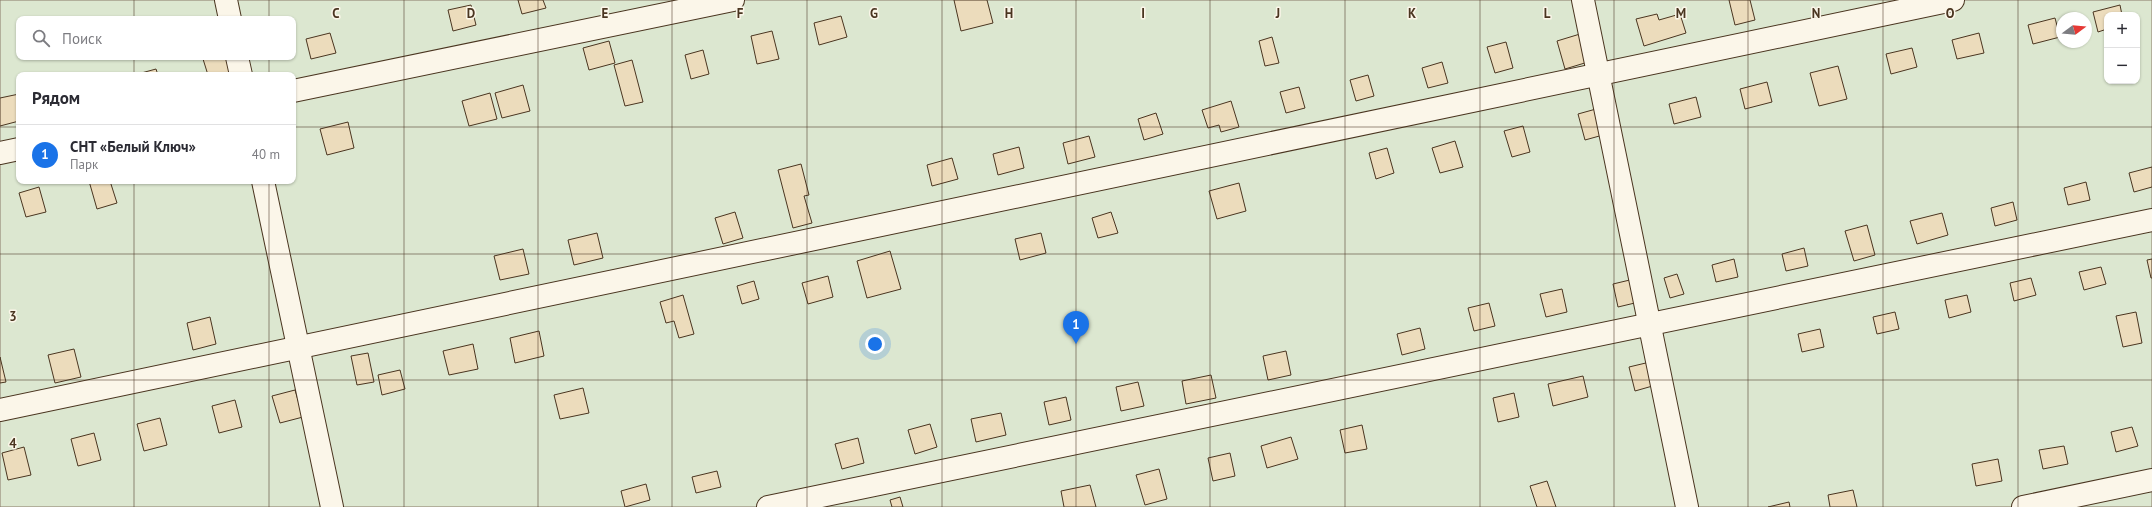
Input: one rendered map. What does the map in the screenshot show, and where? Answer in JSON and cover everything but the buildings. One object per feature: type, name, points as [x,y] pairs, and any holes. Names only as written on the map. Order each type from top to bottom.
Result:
[{"type":"street","points":[[226,0],[229,16]]},
{"type":"street","points":[[296,90],[733,0]]},
{"type":"street","points":[[1583,0],[1687,507]]},
{"type":"street","points":[[0,410],[1599,73],[1953,0]]},
{"type":"street","points":[[238,60],[240,72]]},
{"type":"street","points":[[0,153],[16,150]]},
{"type":"street","points":[[264,184],[332,507]]},
{"type":"street","points":[[768,507],[2152,220]]},
{"type":"street","points":[[2023,507],[2152,480]]},
{"type":"green space","points":[[0,0],[2152,0],[2152,507],[0,507]]},
{"type":"place","name":"СНТ «Белый Ключ»","points":[[1076,344]]}]
